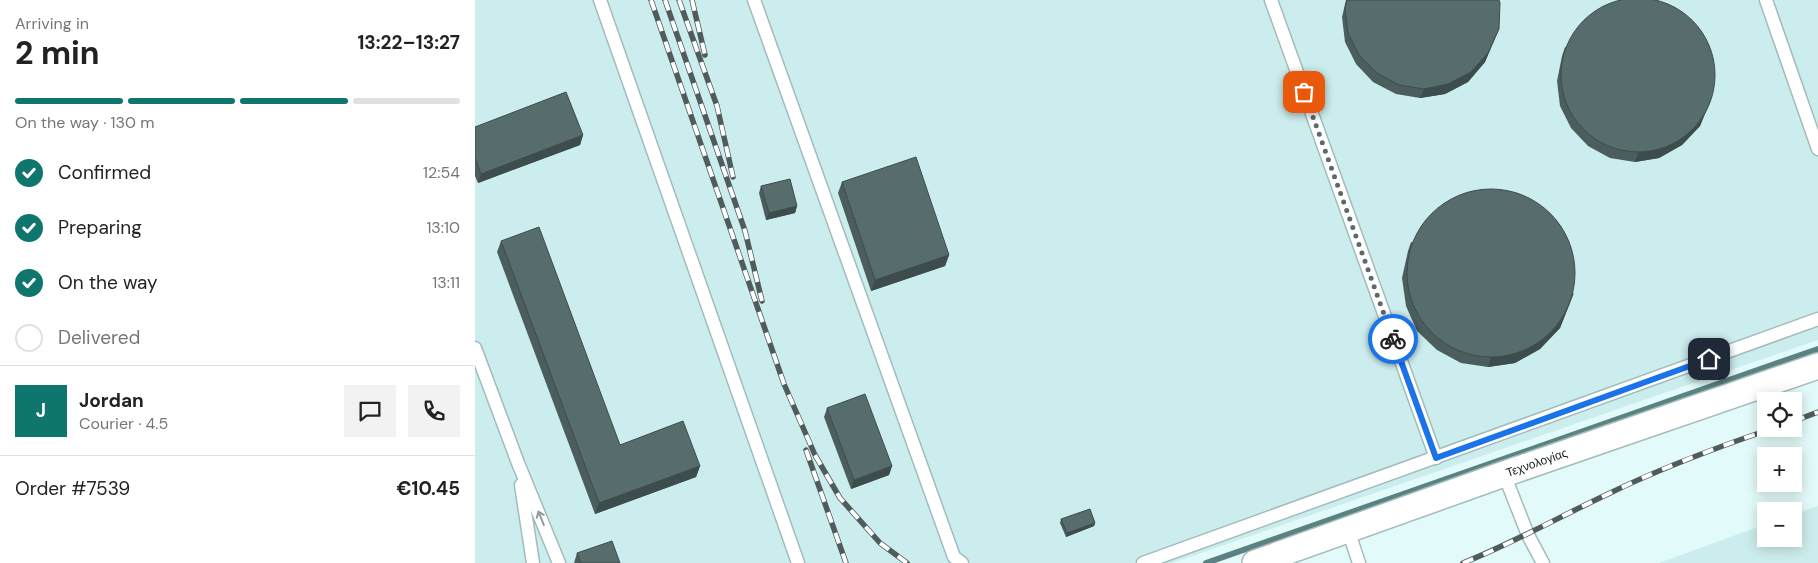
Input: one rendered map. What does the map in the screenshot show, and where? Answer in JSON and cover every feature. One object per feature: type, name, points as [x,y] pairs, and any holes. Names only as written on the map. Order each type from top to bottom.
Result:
[{"type":"street","name":"Τεχνολογίας","points":[[1255,563],[1504,474],[1818,366]]},
{"type":"lane","points":[[600,0],[798,563]]},
{"type":"lane","points":[[754,0],[954,556],[961,563]]},
{"type":"lane","points":[[1271,0],[1436,458]]},
{"type":"lane","points":[[1766,0],[1818,149]]},
{"type":"lane","points":[[1143,563],[1818,319]]},
{"type":"lane","points":[[475,348],[559,563]]},
{"type":"lane","points":[[518,462],[533,563]]},
{"type":"lane","points":[[1504,474],[1528,535],[1543,563]]},
{"type":"lane","points":[[1348,530],[1359,563]]},
{"type":"shaded area","points":[[475,0],[1818,0],[1818,340],[1172,563],[475,563]]},
{"type":"shaded area","points":[[1818,506],[1818,563],[1659,563],[1757,527],[1757,547],[1802,547],[1802,511]]},
{"type":"building","points":[[1347,0],[1499,0],[1499,29],[1488,53],[1471,72],[1448,84],[1424,89],[1399,85],[1377,73],[1359,55],[1348,33],[1345,8]]},
{"type":"building","points":[[1623,0],[1653,0],[1681,11],[1702,32],[1713,60],[1715,75],[1713,90],[1702,118],[1681,139],[1653,150],[1638,152],[1623,150],[1595,139],[1574,118],[1563,90],[1561,75],[1563,60],[1574,32],[1595,11]]},
{"type":"building","points":[[566,92],[583,135],[481,174],[475,158],[475,127]]},
{"type":"building","points":[[916,157],[949,255],[875,280],[842,182]]},
{"type":"building","points":[[790,179],[797,206],[769,213],[761,186]]},
{"type":"building","points":[[1499,189],[1523,195],[1551,213],[1561,226],[1572,248],[1575,273],[1572,298],[1561,320],[1551,333],[1538,343],[1516,354],[1483,357],[1466,354],[1451,347],[1437,338],[1426,327],[1410,298],[1407,265],[1410,248],[1417,233],[1426,219],[1437,208],[1466,192]]},
{"type":"building","points":[[539,227],[620,445],[683,421],[700,466],[599,503],[501,241]]},
{"type":"building","points":[[865,394],[892,466],[854,480],[827,408]]},
{"type":"building","points":[[1090,509],[1095,523],[1067,533],[1061,519]]},
{"type":"building","points":[[612,541],[620,563],[581,563],[577,553]]},
{"type":"waterway","points":[[1206,563],[1818,349]]},
{"type":"railway","points":[[651,0],[784,384],[815,455],[840,498],[880,543],[907,563]]},
{"type":"railway","points":[[665,0],[745,231],[762,301]]},
{"type":"railway","points":[[679,0],[717,106],[733,177]]},
{"type":"railway","points":[[692,0],[705,55]]},
{"type":"railway","points":[[1802,418],[1818,412]]},
{"type":"railway","points":[[1463,563],[1668,467],[1757,434]]},
{"type":"railway","points":[[806,450],[846,563]]},
{"type":"way so far","points":[[1304,92],[1393,339]]},
{"type":"route","points":[[1393,339],[1436,458],[1709,359]]}]
